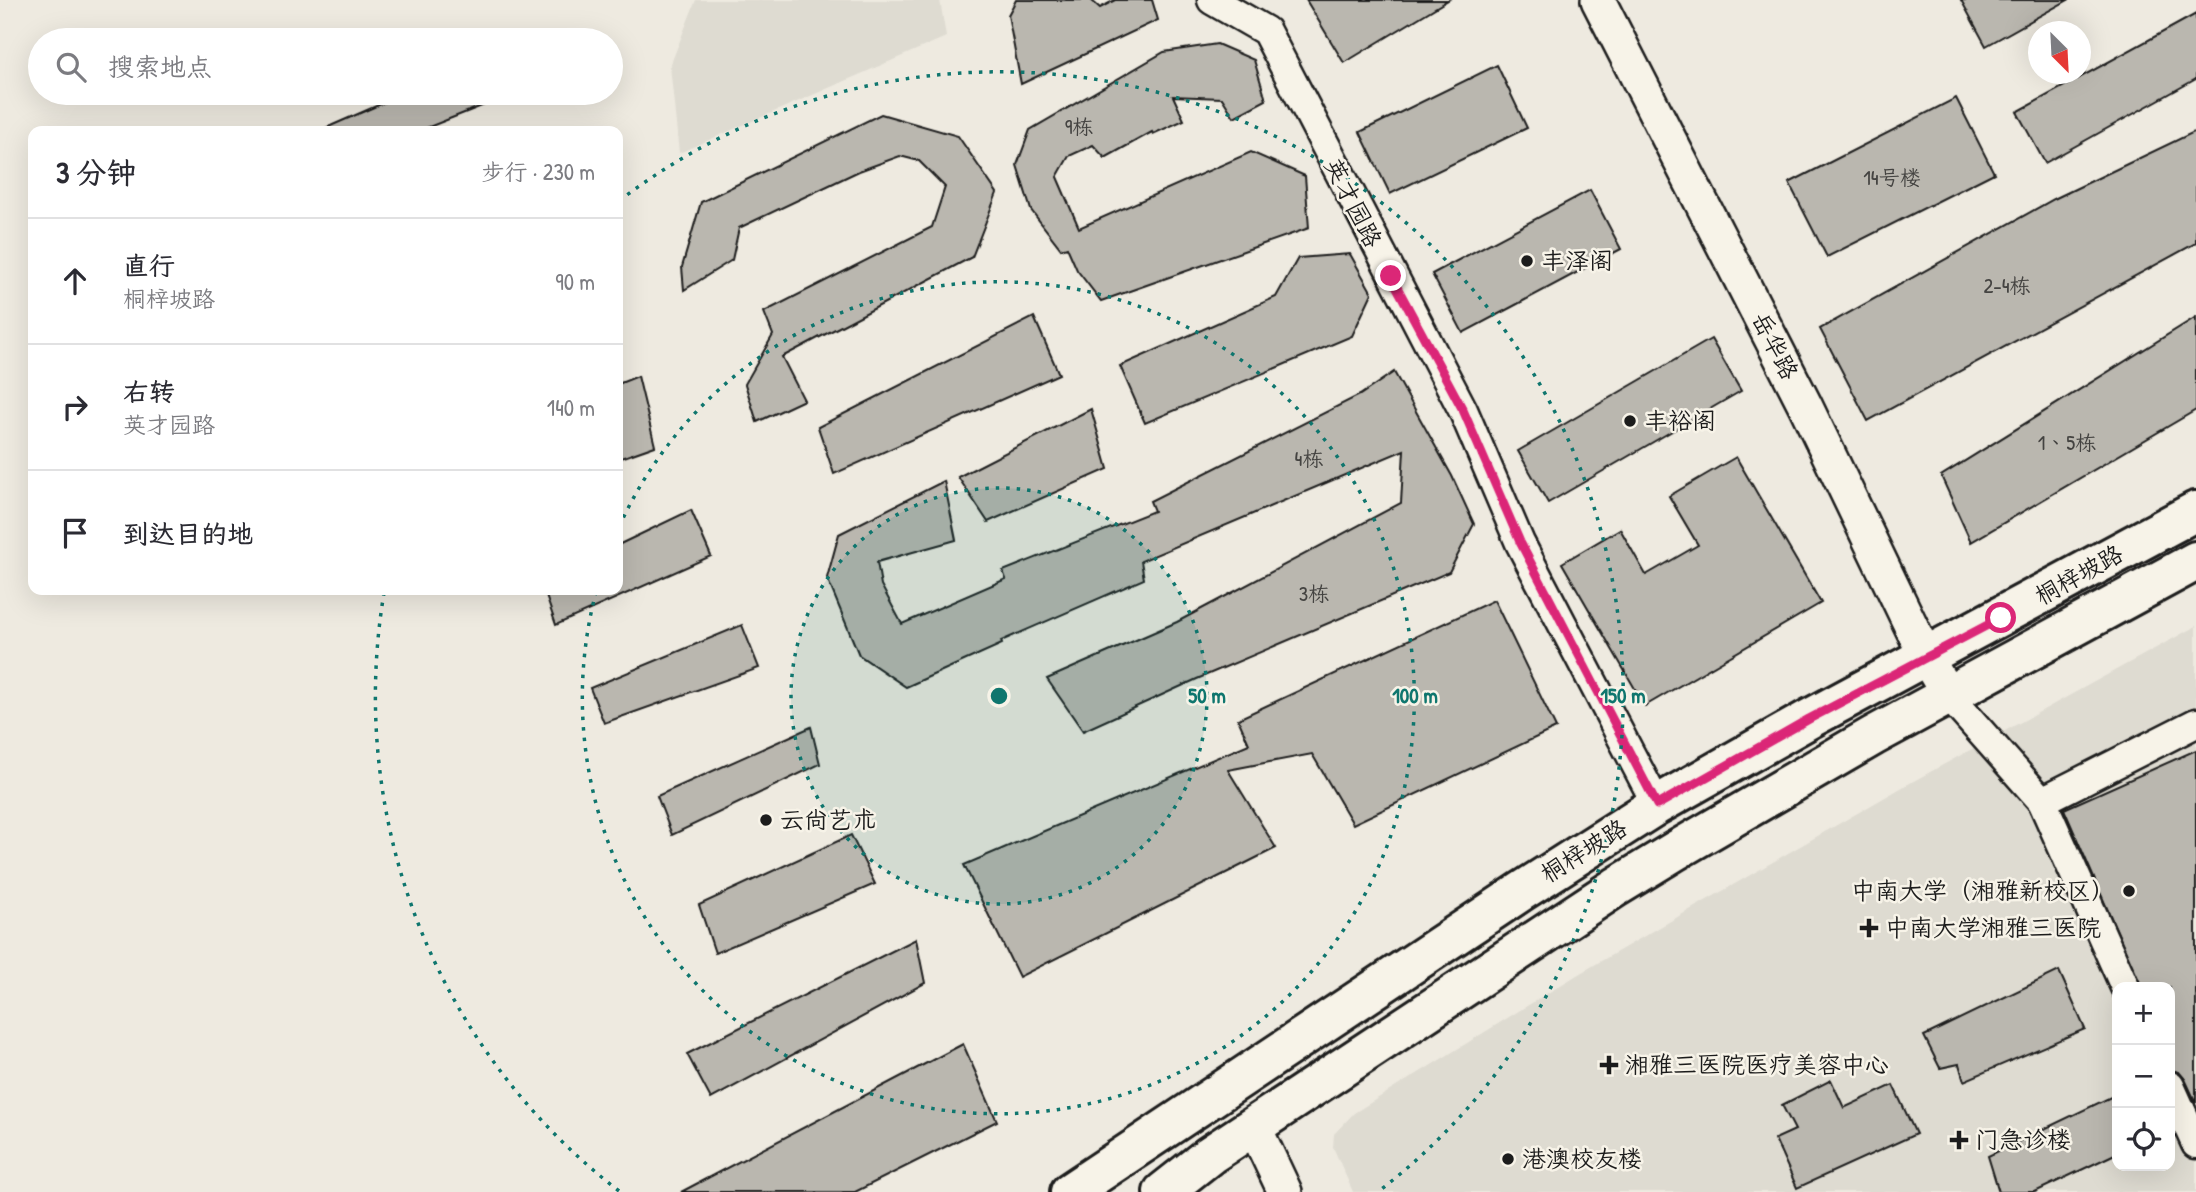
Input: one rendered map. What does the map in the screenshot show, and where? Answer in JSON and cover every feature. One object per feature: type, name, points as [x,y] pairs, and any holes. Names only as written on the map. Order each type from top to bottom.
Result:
[{"type":"main road","name":"桐梓坡路","points":[[1070,1192],[1522,891],[1657,805],[2196,511]]},
{"type":"main road","name":"桐梓坡路","points":[[1163,1192],[1210,1155],[1616,887],[1724,822],[1948,695],[2196,561]]},
{"type":"street","name":"英才园路","points":[[1212,0],[1266,31],[1463,410],[1520,542],[1657,805]]},
{"type":"street","name":"岳华路","points":[[1598,0],[1805,405],[1926,657],[1948,695]]},
{"type":"street","points":[[1948,695],[2042,801],[2123,982]]},
{"type":"street","points":[[2042,801],[2196,723]]},
{"type":"street","points":[[2175,1097],[2196,1144]]},
{"type":"street","points":[[1254,1126],[1285,1192]]},
{"type":"shaded area","points":[[696,0],[940,0],[946,37],[679,153],[670,66]]},
{"type":"shaded area","name":"中南大学湘雅三医院","points":[[2196,626],[2196,1192],[1353,1192],[1333,1147],[1334,1134],[1354,1113],[1577,975],[1901,788]]},
{"type":"building","points":[[1016,0],[1091,0],[1100,8],[1115,0],[1152,0],[1158,20],[1021,84],[1008,15]]},
{"type":"building","points":[[1306,0],[1448,0],[1344,63]]},
{"type":"building","points":[[1961,0],[2068,0],[2028,21],[1986,46]]},
{"type":"building","points":[[2196,14],[2196,79],[2045,163],[2017,112],[2068,84],[2091,84],[2091,71]]},
{"type":"building","points":[[1217,44],[1254,60],[1266,100],[1234,117],[1222,98],[1173,96],[1184,120],[1153,134],[1152,132],[1105,158],[1093,145],[1069,156],[1057,177],[1079,228],[1251,152],[1305,176],[1309,228],[1101,301],[1077,270],[1067,247],[1061,249],[1031,210],[1017,165],[1030,130],[1164,52]]},
{"type":"building","points":[[1497,65],[1527,128],[1390,194],[1360,132]]},
{"type":"building","points":[[1956,98],[1994,173],[1827,257],[1789,183]]},
{"type":"building","points":[[379,105],[484,105],[432,126],[330,126]]},
{"type":"building","points":[[881,114],[958,136],[997,193],[972,257],[782,357],[804,400],[757,422],[745,384],[773,335],[764,312],[932,227],[945,187],[919,161],[900,156],[859,171],[739,228],[732,260],[684,290],[682,267],[701,202]]},
{"type":"building","points":[[2196,131],[2196,243],[1868,421],[1820,329],[2054,199]]},
{"type":"building","name":"丰泽阁","points":[[1590,190],[1621,249],[1463,333],[1432,274]]},
{"type":"building","points":[[1350,254],[1372,293],[1352,336],[1145,423],[1120,366],[1276,297],[1298,258]]},
{"type":"building","points":[[1034,317],[1059,374],[834,474],[818,427]]},
{"type":"building","points":[[2196,317],[2196,410],[1971,542],[1941,476]]},
{"type":"building","name":"丰裕阁","points":[[1711,339],[1741,391],[1548,503],[1518,451]]},
{"type":"building","points":[[1394,372],[1452,476],[1474,524],[1449,572],[1197,679],[1083,731],[1047,679],[1177,622],[1401,503],[1404,450],[1141,561],[1144,579],[1001,641],[1002,644],[906,687],[859,655],[827,578],[839,534],[944,481],[956,540],[877,562],[881,585],[902,624],[1006,579],[1003,571],[1154,511],[1150,501],[1360,395]]},
{"type":"building","points":[[638,376],[655,446],[623,457],[623,382]]},
{"type":"building","points":[[1091,409],[1108,469],[988,522],[958,477]]},
{"type":"building","points":[[1736,457],[1821,603],[1645,706],[1562,563],[1620,529],[1646,575],[1698,545],[1669,496]]},
{"type":"building","points":[[691,510],[711,556],[556,625],[546,595],[623,595],[623,543]]},
{"type":"building","points":[[1494,600],[1556,728],[1353,824],[1312,754],[1228,770],[1276,848],[1019,977],[964,865],[1249,744],[1238,719]]},
{"type":"building","points":[[742,625],[759,668],[604,723],[590,688]]},
{"type":"building","points":[[811,727],[820,764],[672,835],[657,796]]},
{"type":"building","points":[[2196,750],[2196,1103],[2185,1079],[2175,1071],[2175,982],[2139,982],[2064,809]]},
{"type":"building","points":[[851,835],[875,884],[715,953],[699,905]]},
{"type":"building","points":[[916,939],[925,983],[711,1099],[687,1054]]},
{"type":"building","points":[[2059,971],[2085,1029],[1964,1081],[1959,1064],[1940,1068],[1924,1036]]},
{"type":"building","points":[[963,1044],[997,1121],[855,1192],[681,1192]]},
{"type":"building","points":[[1831,1080],[1844,1108],[1893,1085],[1916,1134],[1797,1188],[1775,1139],[1795,1130],[1782,1105]]},
{"type":"building","points":[[2112,1096],[2112,1155],[2035,1192],[1999,1192],[1988,1156]]},
{"type":"place","name":"丰泽阁","points":[[1527,261]]},
{"type":"place","name":"丰裕阁","points":[[1630,421]]},
{"type":"place","name":"云尚艺术","points":[[766,820]]},
{"type":"place","name":"中南大学（湘雅新校区）","points":[[2129,891]]},
{"type":"place","name":"中南大学湘雅三医院","points":[[1869,928]]},
{"type":"place","name":"湘雅三医院医疗美容中心","points":[[1609,1065]]},
{"type":"place","name":"门急诊楼","points":[[1959,1140]]},
{"type":"place","name":"港澳校友楼","points":[[1508,1159]]},
{"type":"route","points":[[1391,276],[1463,410],[1520,542],[1657,805],[1809,719],[2001,618]]}]
